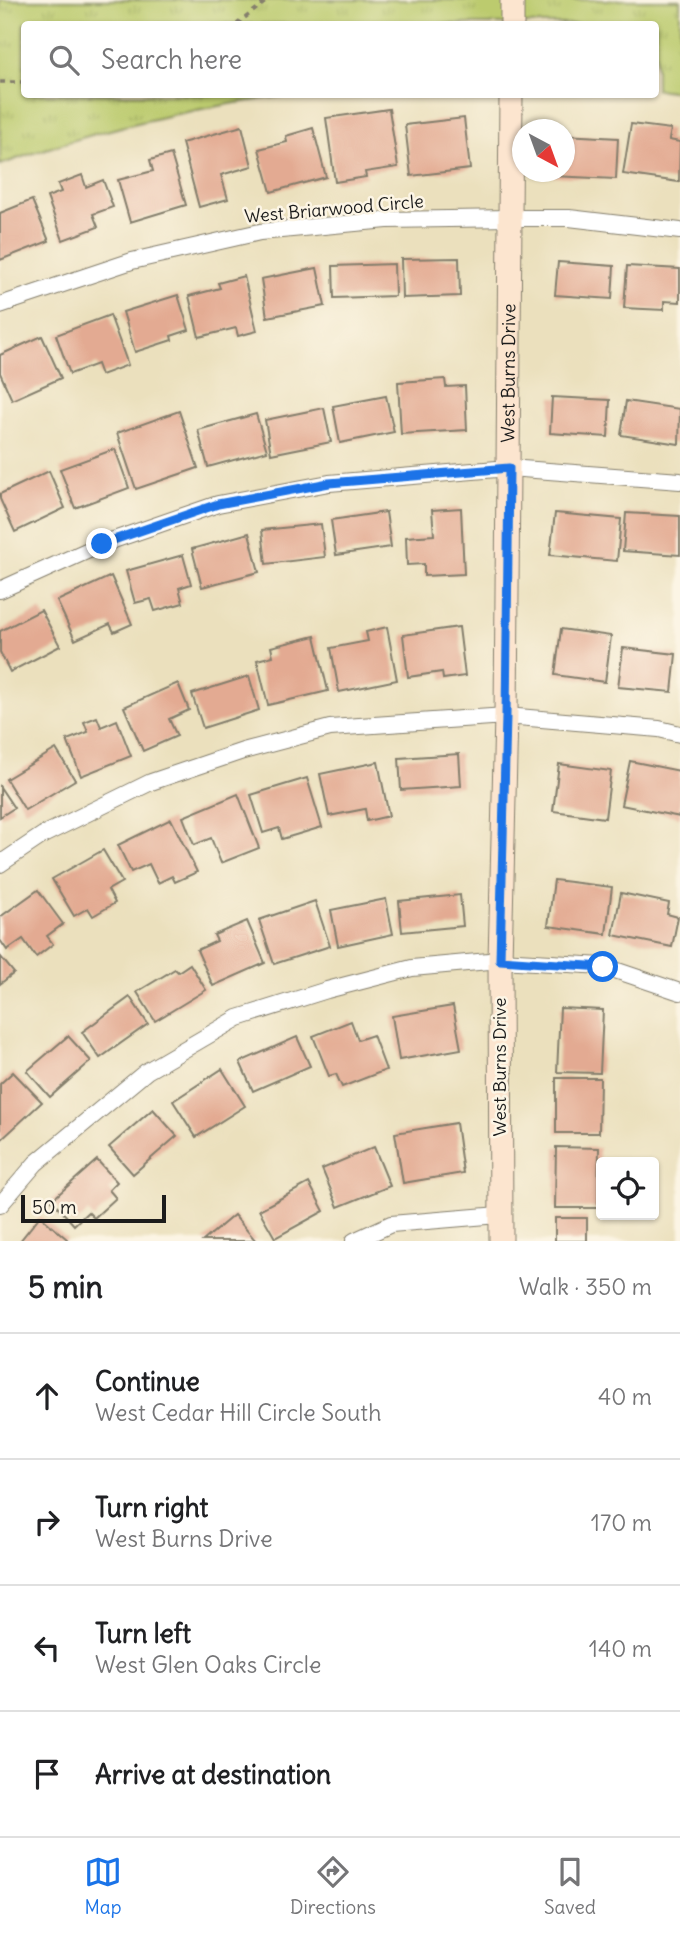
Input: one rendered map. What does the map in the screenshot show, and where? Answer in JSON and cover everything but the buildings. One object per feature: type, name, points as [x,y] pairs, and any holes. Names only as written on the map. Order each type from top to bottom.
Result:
[{"type":"street","points":[[512,0],[512,21]]},
{"type":"street","name":"West Burns Drive","points":[[500,1241],[500,960],[506,716],[511,98]]},
{"type":"street","name":"West Briarwood Circle","points":[[0,305],[131,261],[260,232],[387,220],[511,218],[569,218],[680,231]]},
{"type":"street","points":[[0,590],[102,544],[218,504],[329,483],[509,468],[680,481]]},
{"type":"street","points":[[0,864],[43,835],[151,782],[243,751],[330,728],[506,716],[659,729],[680,734]]},
{"type":"street","points":[[0,1205],[36,1163],[147,1071],[238,1018],[327,990],[412,968],[500,960],[603,967],[680,992]]},
{"type":"street","points":[[354,1241],[391,1224],[499,1215]]},
{"type":"path","points":[[241,21],[268,0]]},
{"type":"path","points":[[0,82],[21,82]]},
{"type":"green space","points":[[0,0],[680,0],[680,92],[659,89],[659,21],[21,21],[21,98],[272,98],[144,121],[35,152],[0,165]]},
{"type":"route","points":[[102,544],[218,504],[329,483],[509,468],[500,960],[603,967]]}]
